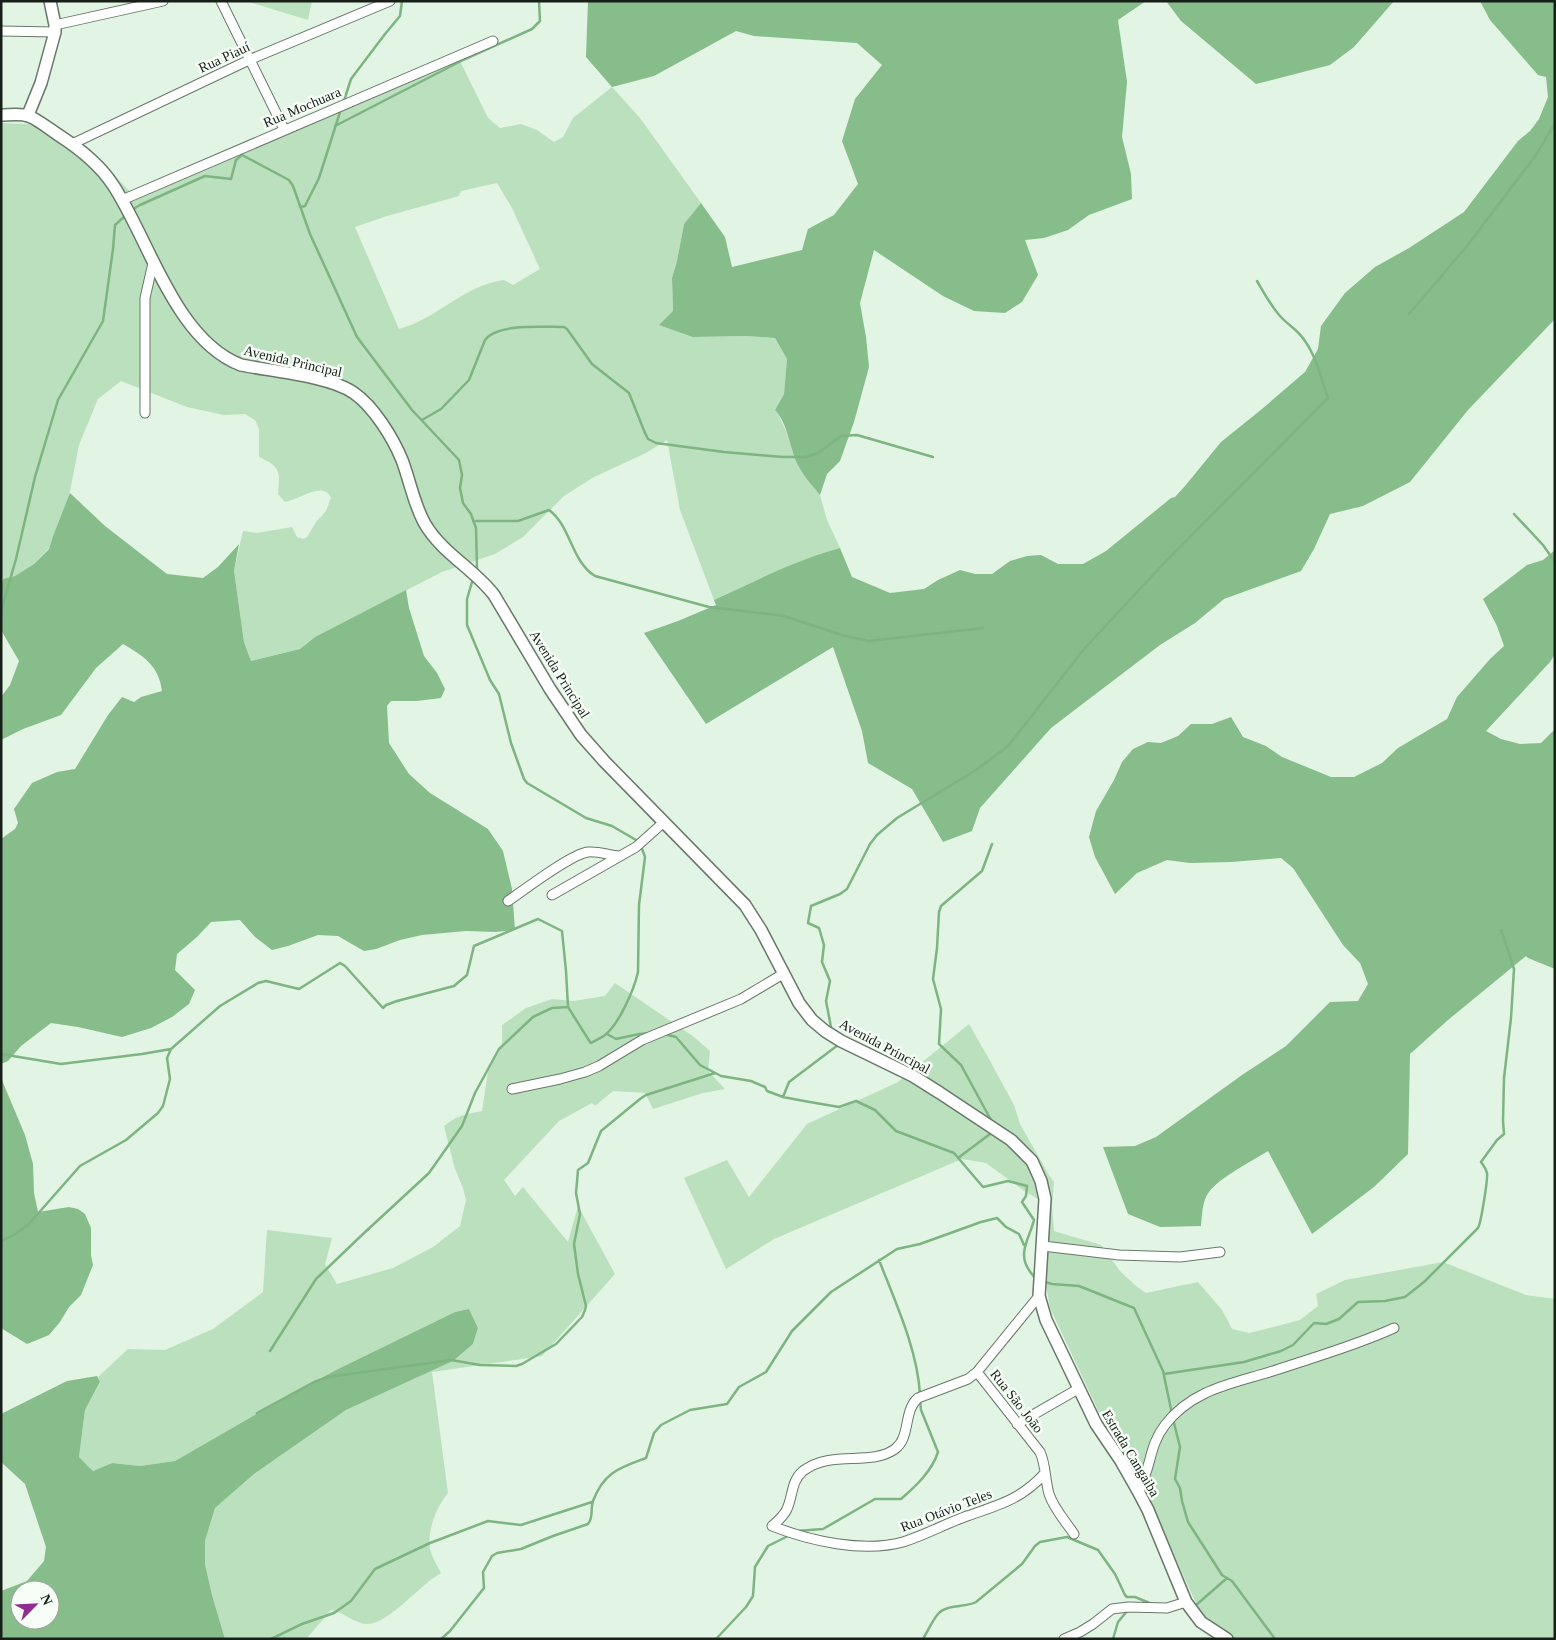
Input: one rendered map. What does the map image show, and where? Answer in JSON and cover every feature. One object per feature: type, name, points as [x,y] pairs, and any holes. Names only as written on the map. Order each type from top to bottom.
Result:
[{"type":"street","points":[[28,116],[41,83],[55,28],[50,1]]},
{"type":"street","points":[[1,31],[55,28],[163,1]]},
{"type":"street","points":[[221,1],[284,129]]},
{"type":"street","name":"Rua Piauí","points":[[72,144],[249,60],[390,1]]},
{"type":"street","name":"Rua Mochuara","points":[[122,200],[492,41]]},
{"type":"street","name":"Avenida Principal","points":[[1,114],[28,116],[72,144],[102,170],[114,185],[169,292],[193,327],[221,356],[241,365],[335,384],[353,393],[368,407],[381,423],[397,449],[422,517],[438,542],[489,588],[553,694],[581,735],[745,905],[761,930],[803,1010],[825,1031],[841,1041],[912,1076],[996,1129],[1022,1150],[1035,1166],[1044,1191],[1046,1207],[1039,1296]]},
{"type":"street","points":[[145,413],[145,298],[153,263]]},
{"type":"street","points":[[552,895],[641,843],[664,822]]},
{"type":"street","points":[[508,901],[580,854],[594,852],[619,856]]},
{"type":"street","points":[[512,1089],[585,1072],[642,1040],[741,999],[783,974]]},
{"type":"street","points":[[1043,1246],[1119,1255],[1171,1257],[1220,1252]]},
{"type":"street","name":"Rua São João","points":[[1039,1296],[977,1372],[1040,1452],[1052,1501],[1074,1534]]},
{"type":"street","name":"Estrada Cangaiba","points":[[1039,1296],[1050,1330],[1078,1389],[1096,1424],[1121,1461],[1148,1510],[1186,1602],[1201,1622],[1227,1639]]},
{"type":"street","points":[[1138,1491],[1147,1475],[1154,1443],[1159,1433],[1175,1414],[1197,1397],[1212,1388],[1356,1344],[1394,1328]]},
{"type":"street","name":"Rua Otávio Teles","points":[[977,1372],[968,1379],[918,1398],[912,1406],[903,1438],[894,1449],[885,1454],[875,1456],[832,1459],[810,1466],[802,1472],[794,1483],[787,1509],[772,1526],[807,1539],[820,1541],[853,1545],[903,1542],[1006,1502],[1034,1486],[1045,1473]]},
{"type":"street","points":[[1017,1424],[1078,1389]]},
{"type":"street","points":[[1064,1639],[1093,1624],[1112,1609],[1128,1607],[1166,1608],[1186,1602]]},
{"type":"green space","points":[[246,1],[312,1],[308,20]]},
{"type":"green space","points":[[588,1],[1146,1],[1118,20],[1127,82],[1122,137],[1131,174],[1132,199],[1089,215],[1068,230],[1044,238],[1025,240],[1038,275],[1022,302],[1005,313],[974,311],[943,296],[874,250],[860,303],[869,367],[854,422],[840,461],[827,474],[820,495],[800,469],[783,423],[775,410],[784,394],[787,359],[775,338],[747,336],[693,337],[659,325],[673,311],[672,278],[684,224],[701,203],[725,237],[732,267],[802,250],[808,229],[834,215],[858,184],[842,141],[855,99],[882,65],[857,43],[754,36],[736,31],[654,76],[612,87],[586,57]]},
{"type":"green space","points":[[1166,1],[1394,1],[1354,47],[1330,65],[1256,84],[1181,21]]},
{"type":"green space","points":[[1480,1],[1555,1],[1555,319],[1468,410],[1410,482],[1363,506],[1330,514],[1314,549],[1301,571],[1224,599],[1195,623],[1160,645],[1051,728],[980,808],[972,831],[943,842],[912,789],[868,763],[862,731],[833,647],[706,724],[644,633],[716,605],[714,600],[776,571],[840,548],[852,577],[890,593],[924,589],[960,570],[975,574],[992,574],[1010,561],[1027,556],[1041,555],[1058,564],[1083,564],[1106,551],[1171,498],[1175,497],[1221,442],[1305,372],[1318,349],[1321,326],[1345,293],[1375,267],[1409,248],[1464,212],[1518,141],[1530,131],[1539,119],[1548,97],[1546,77],[1538,75],[1490,20]]},
{"type":"green space","points":[[456,53],[488,118],[500,128],[521,124],[537,130],[554,142],[563,137],[573,118],[612,87],[640,118],[701,203],[684,224],[672,278],[673,311],[693,337],[747,336],[775,338],[787,359],[784,394],[775,410],[791,442],[799,468],[820,495],[827,520],[840,548],[760,578],[714,600],[680,510],[667,440],[646,453],[594,477],[564,496],[523,537],[495,554],[442,572],[315,637],[300,649],[251,661],[244,642],[234,571],[243,531],[257,533],[292,527],[297,537],[303,539],[307,537],[316,522],[326,511],[331,498],[328,493],[317,491],[285,502],[278,494],[278,471],[272,464],[259,457],[259,429],[255,420],[245,414],[224,415],[187,407],[121,381],[98,399],[79,445],[69,497],[49,548],[34,564],[15,576],[3,579],[1,586],[1,123],[27,124],[72,138],[94,154],[137,199],[392,80]],"holes":[[[497,183],[512,208],[540,269],[513,285],[504,280],[476,288],[426,318],[399,329],[355,227],[459,196],[461,191]]]},
{"type":"green space","points":[[70,493],[105,526],[167,574],[203,578],[218,567],[239,544],[234,571],[244,642],[251,661],[300,649],[315,637],[406,590],[409,608],[424,656],[437,673],[445,689],[441,698],[417,701],[391,701],[387,706],[389,743],[409,774],[430,793],[488,829],[503,851],[512,889],[515,930],[496,932],[466,931],[422,935],[364,951],[338,936],[318,935],[272,950],[255,937],[240,920],[211,922],[177,954],[175,970],[195,990],[189,1004],[172,1017],[151,1028],[122,1037],[51,1023],[21,1046],[8,1061],[1,1064],[1,839],[15,829],[18,823],[14,809],[32,783],[57,772],[75,769],[108,715],[122,697],[134,702],[141,697],[162,691],[154,668],[138,653],[123,644],[96,668],[61,715],[23,729],[1,740],[1,697],[10,685],[19,661],[1,630],[1,586],[3,579],[15,576],[34,564],[49,549]]},
{"type":"green space","points":[[1555,550],[1555,654],[1550,662],[1486,731],[1501,739],[1520,744],[1541,743],[1555,729],[1555,969],[1526,956],[1410,1054],[1408,1154],[1374,1187],[1312,1234],[1268,1151],[1228,1176],[1209,1192],[1203,1208],[1201,1226],[1160,1227],[1128,1214],[1103,1147],[1135,1146],[1156,1137],[1286,1046],[1330,1002],[1358,1001],[1368,984],[1360,963],[1343,945],[1293,868],[1281,858],[1190,863],[1167,860],[1137,873],[1115,894],[1095,857],[1089,837],[1096,811],[1122,762],[1133,749],[1148,742],[1161,743],[1178,736],[1191,724],[1212,724],[1231,717],[1243,737],[1266,746],[1282,757],[1331,777],[1354,777],[1382,763],[1398,748],[1447,719],[1457,697],[1504,646],[1497,626],[1483,599],[1527,565],[1543,560]]},
{"type":"green space","points":[[615,983],[694,1037],[710,1051],[708,1071],[725,1089],[703,1093],[653,1109],[645,1093],[613,1091],[595,1106],[592,1103],[559,1121],[504,1180],[515,1196],[523,1187],[568,1242],[578,1206],[615,1274],[542,1356],[432,1372],[448,1493],[440,1505],[431,1526],[429,1541],[433,1557],[441,1573],[395,1611],[376,1622],[363,1623],[331,1610],[306,1639],[225,1639],[205,1564],[205,1541],[215,1508],[254,1474],[346,1410],[453,1361],[473,1344],[478,1328],[469,1309],[455,1312],[336,1370],[175,1461],[140,1466],[112,1463],[93,1471],[79,1457],[85,1410],[100,1383],[98,1377],[128,1349],[165,1350],[213,1329],[263,1292],[267,1230],[332,1238],[325,1264],[337,1284],[393,1268],[433,1247],[460,1226],[466,1200],[455,1169],[444,1126],[458,1117],[482,1111],[488,1072],[502,1046],[502,1025],[526,1008],[552,999],[573,1001],[605,996]]},
{"type":"green space","points":[[969,1024],[1014,1105],[1020,1124],[1054,1182],[1052,1207],[1054,1231],[1101,1245],[1120,1271],[1146,1293],[1198,1282],[1222,1310],[1232,1329],[1249,1333],[1300,1320],[1318,1306],[1316,1294],[1345,1280],[1443,1262],[1526,1295],[1555,1299],[1555,1639],[1234,1639],[1202,1616],[1143,1488],[1104,1423],[1050,1308],[1045,1280],[1035,1265],[1041,1201],[986,1163],[962,1159],[774,1239],[726,1269],[684,1178],[727,1160],[749,1197],[807,1124],[898,1082]]},
{"type":"green space","points":[[1,1078],[25,1135],[33,1164],[34,1193],[38,1212],[69,1207],[78,1209],[85,1214],[91,1228],[93,1265],[81,1295],[69,1307],[49,1335],[27,1344],[1,1328]]},
{"type":"green space","points":[[469,1309],[478,1328],[473,1344],[453,1361],[346,1410],[254,1474],[215,1508],[205,1541],[205,1564],[225,1639],[1,1639],[1,1591],[10,1588],[10,1630],[60,1630],[60,1580],[28,1580],[44,1561],[46,1547],[25,1484],[1,1462],[1,1414],[67,1381],[97,1376],[100,1382],[85,1410],[79,1457],[93,1471],[112,1463],[140,1466],[175,1461],[336,1370],[455,1312]]},
{"type":"waterway","points":[[343,104],[351,79],[400,16],[402,1]]},
{"type":"waterway","points":[[335,126],[463,60],[532,29],[540,21],[539,1]]},
{"type":"waterway","points":[[300,207],[305,206],[319,178],[341,109]]},
{"type":"waterway","points":[[1409,314],[1467,246],[1536,155],[1555,123]]},
{"type":"waterway","points":[[135,208],[205,176],[231,179],[236,160],[242,155],[289,180],[293,186],[310,234],[357,337],[412,410],[459,460],[462,475],[460,488],[463,503],[471,514],[476,528],[477,569]]},
{"type":"waterway","points":[[1,611],[16,559],[35,477],[58,400],[103,321],[115,225],[124,217]]},
{"type":"waterway","points":[[831,1027],[826,1001],[830,981],[822,962],[824,945],[819,928],[808,923],[811,906],[840,894],[847,889],[870,844],[877,835],[897,818],[976,770],[1008,746],[1085,648],[1166,561],[1328,398],[1316,361],[1305,341],[1277,312],[1257,281]]},
{"type":"waterway","points":[[422,420],[441,409],[469,380],[485,340],[491,335],[510,328],[564,327],[592,364],[629,393],[648,439],[656,443],[724,452],[806,457],[818,453],[841,436],[857,435],[933,457]]},
{"type":"waterway","points":[[473,521],[518,521],[549,510],[562,525],[581,562],[595,576],[709,607],[784,616],[845,636],[869,641],[983,628]]},
{"type":"waterway","points":[[1514,514],[1543,545],[1555,562]]},
{"type":"waterway","points":[[472,582],[467,599],[467,625],[490,680],[499,694],[511,743],[524,779],[527,783],[586,818],[612,826],[636,840]]},
{"type":"waterway","points":[[991,1120],[961,1065],[939,1044],[941,1009],[933,979],[941,906],[982,871],[992,844]]},
{"type":"waterway","points":[[1,1241],[28,1225],[80,1166],[126,1140],[158,1113],[163,1106],[170,1079],[167,1058],[171,1049],[220,1006],[258,983],[266,981],[299,989],[340,963],[345,966],[383,1008],[397,1001],[454,986],[467,975],[474,946],[538,919],[562,931],[568,1007],[591,1043],[602,1037],[621,1015],[638,972],[639,905],[645,857],[641,846]]},
{"type":"waterway","points":[[1164,1374],[1244,1362],[1281,1351],[1293,1345],[1314,1323],[1326,1324],[1339,1319],[1358,1302],[1385,1301],[1405,1297],[1424,1282],[1478,1228],[1487,1177],[1486,1170],[1481,1162],[1497,1140],[1504,1134],[1504,1078],[1514,969],[1501,930]]},
{"type":"waterway","points":[[270,1351],[316,1279],[429,1173],[462,1126],[475,1093],[499,1049],[533,1017],[552,1008],[568,1007]]},
{"type":"waterway","points":[[607,1034],[616,1039],[651,1033]]},
{"type":"waterway","points":[[664,1034],[676,1037],[700,1065],[721,1076],[751,1081],[765,1087],[767,1091],[783,1097],[839,1107],[856,1101],[875,1110],[896,1131],[954,1153],[983,1187],[1008,1181],[1027,1186],[1026,1196],[1022,1202],[1034,1220],[1024,1251],[1024,1257],[1029,1270],[1037,1279]]},
{"type":"waterway","points":[[783,1097],[789,1082],[838,1045]]},
{"type":"waterway","points":[[1,1054],[61,1064],[171,1049]]},
{"type":"waterway","points":[[257,1413],[314,1382],[328,1377],[451,1360],[480,1365],[516,1366],[556,1344],[582,1317],[586,1306],[578,1274],[574,1244],[580,1214],[576,1193],[578,1170],[588,1163],[601,1131],[640,1099],[646,1095],[715,1073]]},
{"type":"waterway","points":[[958,1158],[990,1134]]},
{"type":"waterway","points":[[441,1639],[450,1631],[484,1588],[483,1572],[492,1556],[497,1553],[521,1549],[588,1524],[591,1519],[593,1501],[602,1483],[620,1468],[646,1458],[654,1433],[661,1425],[690,1410],[727,1404],[739,1387],[766,1372],[792,1331],[831,1292],[897,1249],[920,1244],[997,1218],[1006,1227],[1019,1234],[1024,1245]]},
{"type":"waterway","points":[[879,1260],[910,1344],[915,1361],[920,1395]]},
{"type":"waterway","points":[[1042,1281],[1052,1284],[1079,1286],[1134,1308],[1163,1371],[1172,1414]]},
{"type":"waterway","points":[[796,1531],[823,1529],[875,1499],[901,1499],[918,1483],[932,1466],[938,1452],[921,1410],[920,1400]]},
{"type":"waterway","points":[[1173,1419],[1180,1447],[1175,1479],[1180,1488],[1188,1522],[1222,1575],[1232,1581],[1275,1639]]},
{"type":"waterway","points":[[271,1639],[302,1624],[334,1613],[351,1601],[375,1569],[430,1543],[488,1521],[521,1525],[592,1502]]},
{"type":"waterway","points":[[716,1639],[746,1607],[753,1596],[755,1567],[768,1546],[790,1535]]},
{"type":"waterway","points":[[923,1639],[941,1611],[976,1602],[1022,1564],[1040,1542],[1067,1537],[1098,1550],[1115,1574],[1127,1597],[1135,1597],[1152,1604]]},
{"type":"waterway","points":[[1195,1606],[1227,1578]]},
{"type":"waterway","points":[[1113,1639],[1118,1622],[1128,1610]]}]
